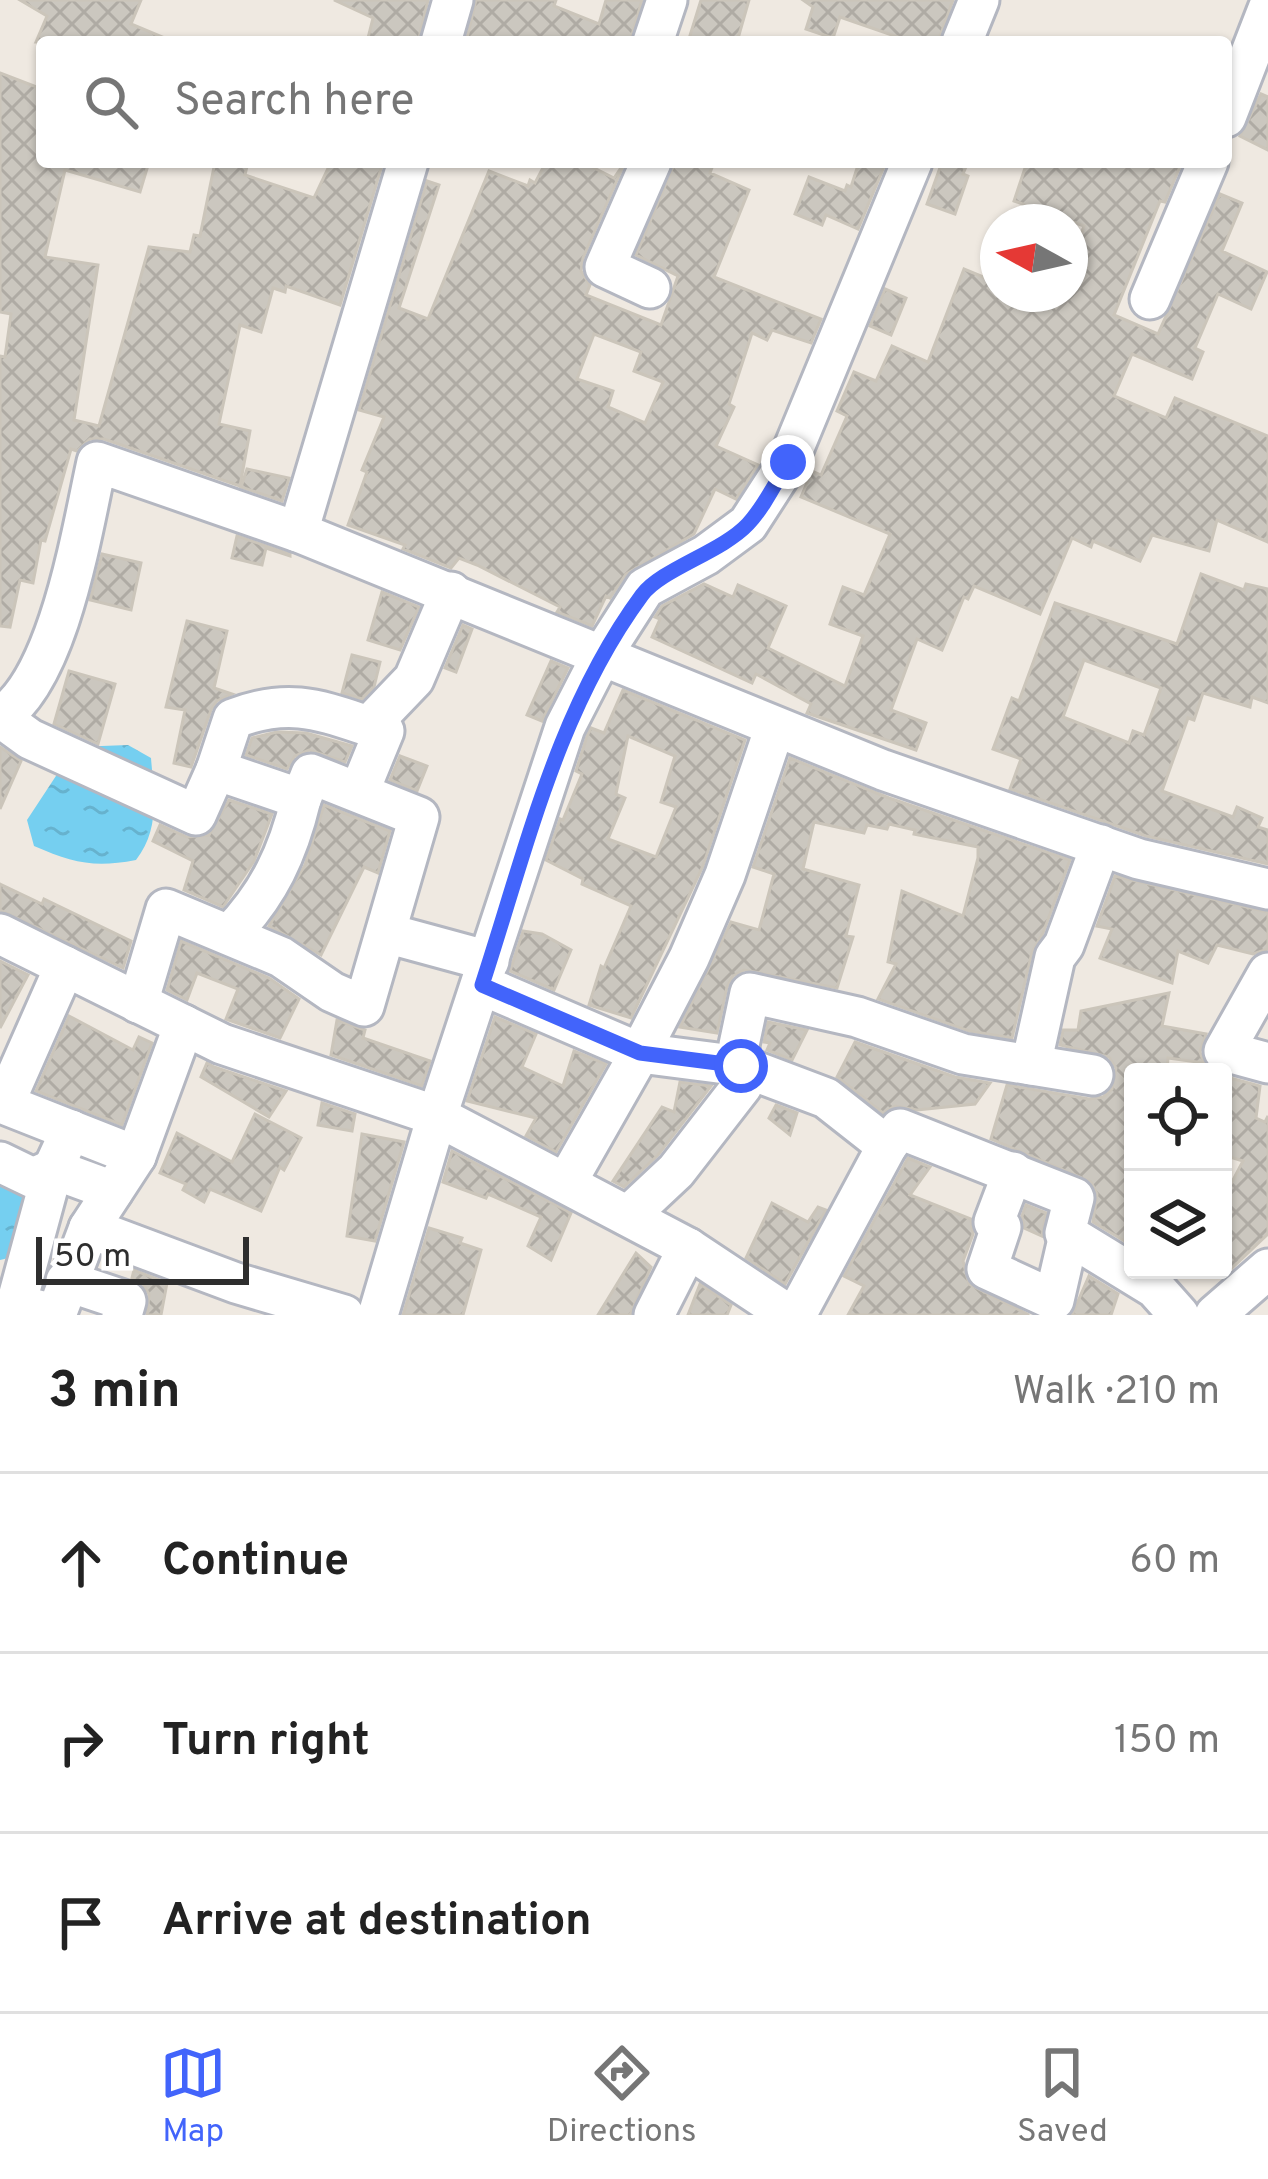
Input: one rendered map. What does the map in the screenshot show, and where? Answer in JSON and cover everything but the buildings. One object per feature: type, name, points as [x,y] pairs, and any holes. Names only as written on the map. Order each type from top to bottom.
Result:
[{"type":"street","points":[[444,36],[453,0]]},
{"type":"street","points":[[654,36],[667,0]]},
{"type":"street","points":[[964,36],[979,0]]},
{"type":"street","points":[[1232,102],[1268,9]]},
{"type":"street","points":[[298,532],[405,168]]},
{"type":"street","points":[[647,168],[605,266],[650,288]]},
{"type":"street","points":[[378,1315],[437,1115],[565,727],[602,655],[646,589],[748,524],[788,462],[910,168]]},
{"type":"street","points":[[1150,298],[1205,168]]},
{"type":"street","points":[[359,792],[384,731],[302,705],[256,710],[233,718],[196,815],[30,739],[1,717],[25,696],[62,613],[97,462],[298,532],[883,770],[1139,859],[1268,889]]},
{"type":"street","points":[[369,726],[413,679],[451,592]]},
{"type":"street","points":[[566,1183],[689,958],[725,875],[775,727]]},
{"type":"street","points":[[217,770],[301,799]]},
{"type":"street","points":[[138,1003],[166,909],[281,957],[332,992],[364,1006],[419,818],[311,774],[292,836],[260,904],[230,934]]},
{"type":"street","points":[[1031,1065],[1055,957],[1064,945],[1101,845]]},
{"type":"street","points":[[386,932],[486,973],[639,1055],[741,1066],[826,1098],[887,1146]]},
{"type":"street","points":[[0,934],[222,1044],[437,1115],[688,1248],[793,1315],[900,1129],[1074,1198],[1065,1233],[1155,1288],[1179,1315]]},
{"type":"street","points":[[65,966],[2,1109],[136,1156]]},
{"type":"street","points":[[1268,973],[1224,1051],[1268,1063]]},
{"type":"street","points":[[628,1216],[676,1172],[742,1086],[739,1045],[750,993],[857,1017],[962,1054],[1093,1075]]},
{"type":"street","points":[[59,1304],[88,1228],[136,1156],[184,1025]]},
{"type":"street","points":[[71,1130],[53,1169],[16,1305],[125,1301],[122,1315]]},
{"type":"street","points":[[0,1162],[33,1178],[53,1169],[113,1191]]},
{"type":"street","points":[[1013,1172],[994,1222],[1001,1227],[987,1269],[1054,1300],[1069,1235]]},
{"type":"street","points":[[88,1228],[236,1283],[344,1315]]},
{"type":"street","points":[[653,1315],[688,1248]]},
{"type":"street","points":[[1215,1315],[1268,1269]]},
{"type":"water","points":[[128,745],[151,758],[153,786],[152,824],[136,860],[84,862],[34,846],[27,820],[75,747]]},
{"type":"water","points":[[0,1171],[32,1187],[17,1256],[0,1260]]},
{"type":"route","points":[[741,1066],[640,1053],[482,985],[565,727],[602,655],[646,589],[748,524],[788,462]]}]
